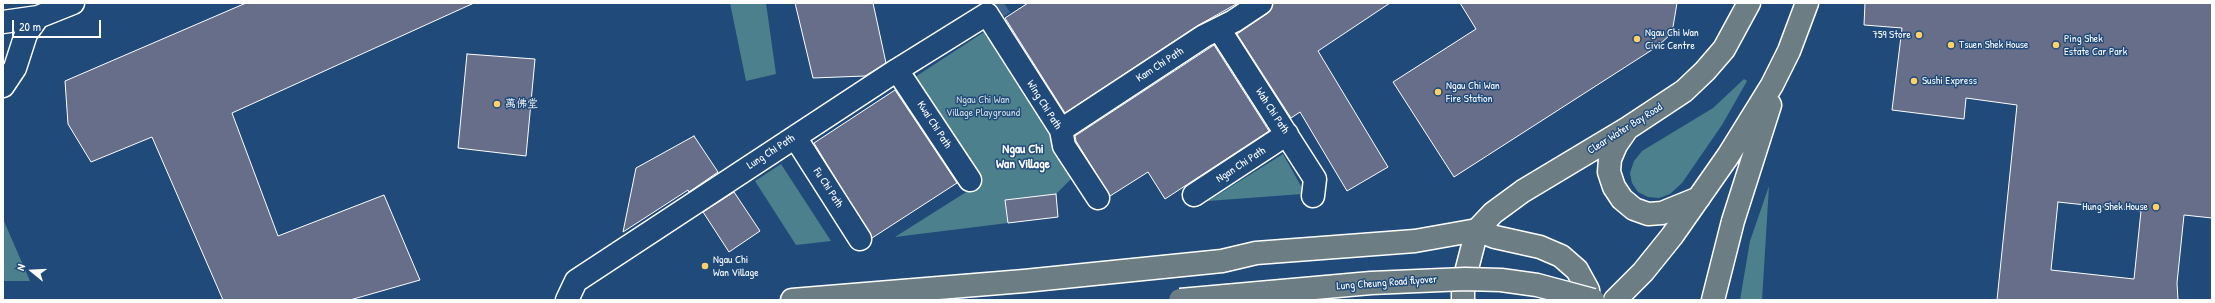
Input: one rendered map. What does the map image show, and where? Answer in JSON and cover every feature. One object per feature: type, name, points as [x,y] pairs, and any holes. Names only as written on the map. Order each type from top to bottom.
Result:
[{"type":"main road","name":"Clear Water Bay Road","points":[[1477,230],[1493,213],[1510,199],[1628,128],[1684,90],[1706,71],[1724,49],[1749,3]]},
{"type":"main road","points":[[1713,300],[1720,269],[1750,164],[1788,51],[1807,3]]},
{"type":"main road","points":[[1615,300],[1648,266],[1700,197],[1772,85],[1788,51]]},
{"type":"main road","points":[[1628,128],[1616,145],[1610,166],[1614,187],[1622,200],[1634,209],[1648,214],[1662,214],[1700,197]]},
{"type":"main road","points":[[792,300],[1024,281],[1222,261],[1256,253],[1415,241],[1477,230],[1495,237],[1540,247],[1561,256],[1577,270],[1588,290],[1589,300]]},
{"type":"main road","points":[[1463,300],[1463,284],[1477,230]]},
{"type":"main road","points":[[1720,269],[1721,300]]},
{"type":"main road","name":"Lung Cheung Road flyover","points":[[1180,300],[1371,283],[1464,279],[1502,280],[1537,285],[1593,300]]},
{"type":"street","points":[[3,22],[38,17],[74,3]]},
{"type":"street","name":"Kam Chi Path","points":[[1061,130],[1204,36],[1219,29],[1261,3]]},
{"type":"street","name":"Lung Chi Path","points":[[567,300],[576,281],[795,136],[987,14]]},
{"type":"street","name":"Wing Chi Path","points":[[987,14],[1061,130],[1064,146],[1098,198]]},
{"type":"street","points":[[3,86],[15,68],[26,34],[38,17]]},
{"type":"street","name":"Wah Chi Path","points":[[1219,29],[1315,179],[1313,196]]},
{"type":"street","name":"Kwai Chi Path","points":[[897,70],[970,180]]},
{"type":"street","name":"Ngan Chi Path","points":[[1194,195],[1287,134]]},
{"type":"street","name":"Fu Chi Path","points":[[795,136],[860,239]]},
{"type":"green space","points":[[730,3],[766,3],[776,74],[746,81]]},
{"type":"green space","name":"Ngau Chi Wan Village Playground","points":[[984,32],[1076,174],[1056,194],[1005,200],[1008,223],[895,237],[982,182],[915,77]]},
{"type":"green space","points":[[1744,79],[1747,81],[1722,125],[1682,183],[1670,194],[1659,198],[1648,197],[1638,192],[1632,183],[1630,173],[1634,161],[1642,151],[1713,108]]},
{"type":"green space","points":[[1283,154],[1301,186],[1302,194],[1208,201]]},
{"type":"green space","points":[[781,164],[831,241],[796,245],[755,181]]},
{"type":"green space","points":[[1769,186],[1762,300],[1740,300],[1750,241]]},
{"type":"green space","points":[[3,219],[30,281],[3,281]]},
{"type":"building","points":[[246,3],[474,3],[232,113],[278,236],[384,195],[420,280],[350,300],[223,300],[152,137],[91,162],[68,124],[65,81]]},
{"type":"building","points":[[795,3],[873,3],[886,63],[865,76],[813,78]]},
{"type":"building","points":[[1028,3],[1238,3],[1197,26],[1065,113],[1005,18]]},
{"type":"building","points":[[1273,3],[1390,3],[1318,51],[1388,167],[1347,191],[1300,112],[1291,118],[1237,34],[1268,13]]},
{"type":"building","points":[[1460,3],[1677,3],[1672,33],[1658,46],[1454,177],[1393,82],[1476,29]]},
{"type":"building","points":[[1865,3],[2212,3],[2212,218],[2184,215],[2177,283],[2178,300],[1997,300],[2017,105],[1966,98],[1964,119],[1892,110],[1902,28],[1864,25]],"holes":[[[2058,202],[2141,211],[2134,279],[2051,270]]]},
{"type":"building","points":[[1214,45],[1269,131],[1165,199],[1148,172],[1110,196],[1076,141],[1075,136]]},
{"type":"building","name":"萬佛堂","points":[[467,54],[535,59],[526,156],[458,148]]},
{"type":"building","points":[[895,90],[957,183],[872,238],[814,143]]},
{"type":"building","points":[[694,136],[718,172],[689,192],[688,190],[623,232],[636,168]]},
{"type":"building","points":[[734,192],[760,231],[729,252],[703,212]]},
{"type":"building","points":[[1056,194],[1058,217],[1008,223],[1005,200]]},
{"type":"tunnel","points":[[987,14],[1004,3]]},
{"type":"place","name":"759 Store","points":[[1919,35]]},
{"type":"place","name":"Ngau Chi Wan Civic Centre","points":[[1637,39]]},
{"type":"place","name":"Tsuen Shek House","points":[[1951,45]]},
{"type":"place","name":"Ping Shek Estate Car Park","points":[[2056,45]]},
{"type":"place","name":"Sushi Express","points":[[1914,81]]},
{"type":"place","name":"Ngau Chi Wan Fire Station","points":[[1438,92]]},
{"type":"place","name":"萬佛堂","points":[[497,104]]},
{"type":"place","name":"Hung Shek House","points":[[2156,207]]},
{"type":"place","name":"Ngau Chi Wan Village","points":[[705,266]]},
{"type":"district","name":"Ngau Chi Wan Village","points":[[1023,158]]}]
